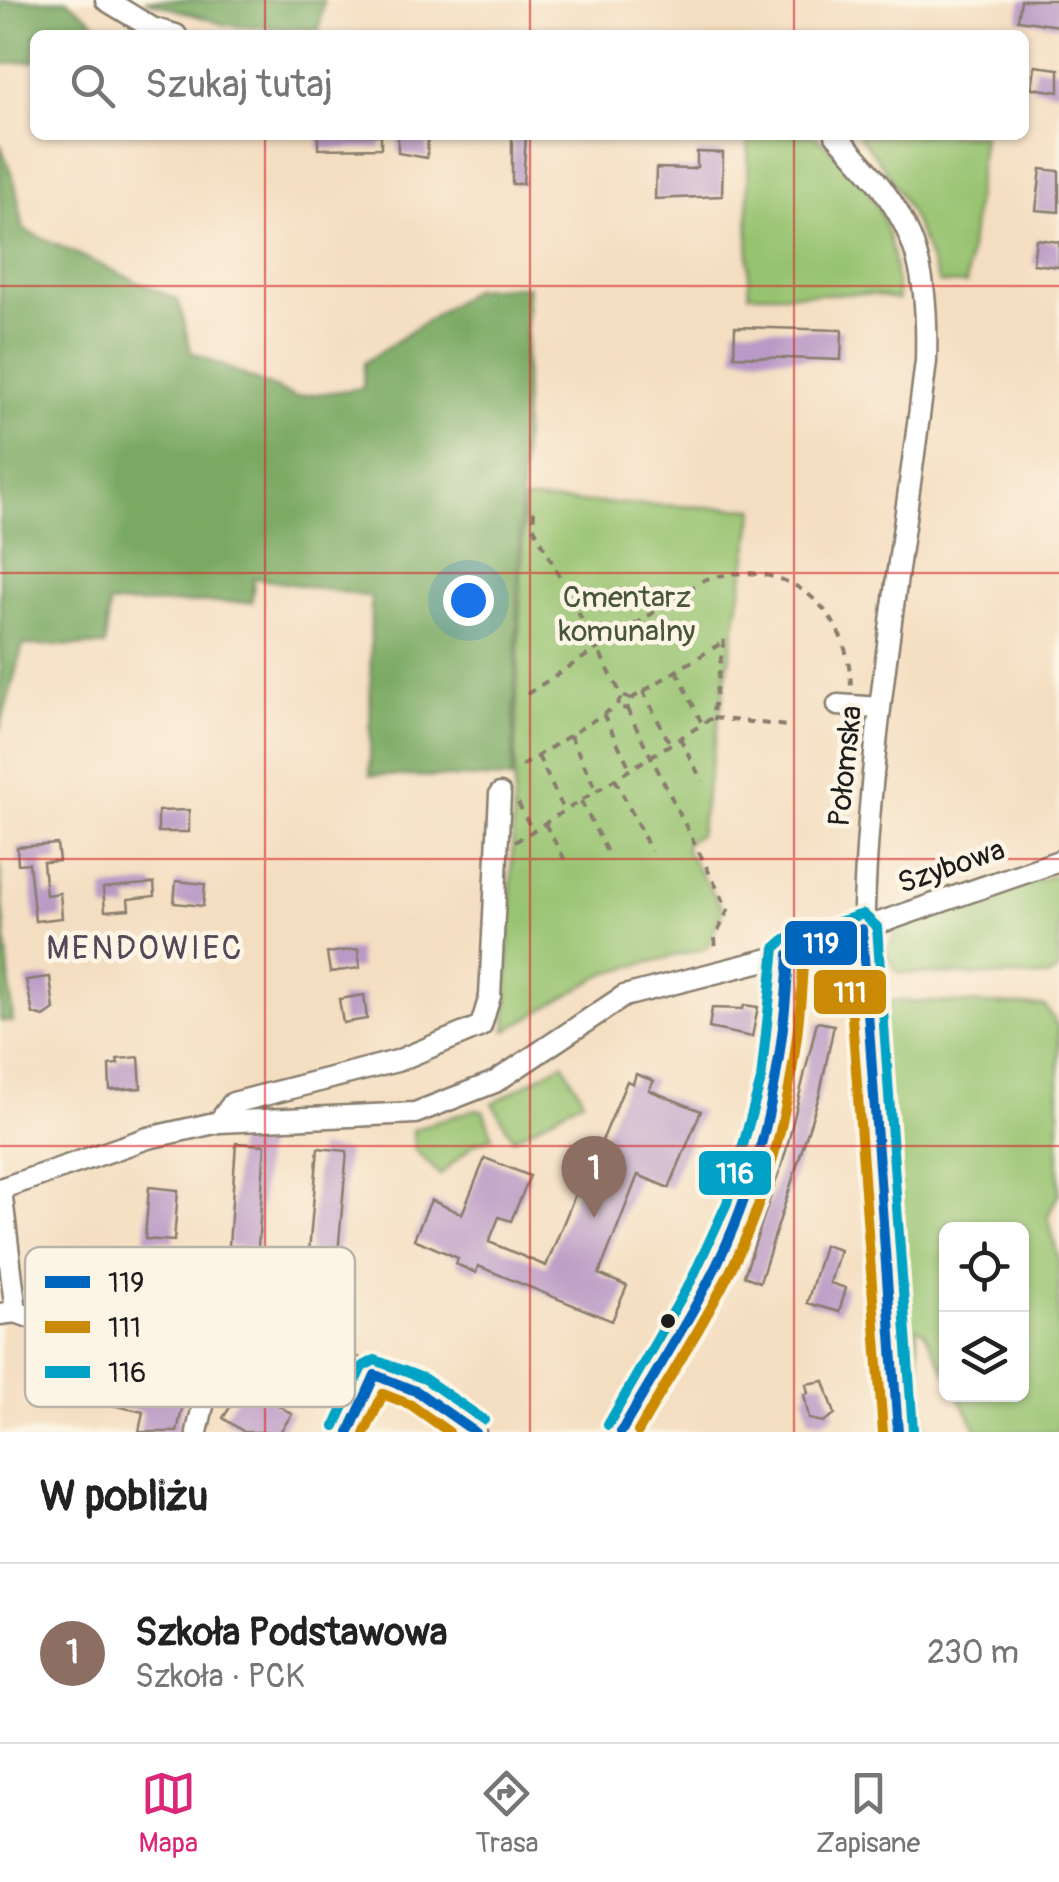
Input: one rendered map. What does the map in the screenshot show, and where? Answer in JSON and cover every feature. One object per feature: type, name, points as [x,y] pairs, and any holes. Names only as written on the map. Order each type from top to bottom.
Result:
[{"type":"street","points":[[106,0],[159,30]]},
{"type":"street","name":"Połomska","points":[[841,140],[889,192],[917,252],[928,299],[926,361],[880,708],[862,929],[863,990],[898,1432]]},
{"type":"street","points":[[845,706],[880,708]]},
{"type":"street","points":[[8,1313],[0,1190],[148,1138],[219,1122],[233,1103],[397,1061],[481,1026],[490,996],[508,796]]},
{"type":"street","name":"Szybowa","points":[[219,1122],[415,1114],[495,1082],[624,996],[788,954],[1059,861]]},
{"type":"street","points":[[621,1432],[707,1283],[760,1154],[787,1023],[788,954]]},
{"type":"street","points":[[355,1370],[418,1392],[474,1432]]},
{"type":"street","points":[[349,1432],[375,1375]]},
{"type":"street","points":[[197,1432],[203,1407]]},
{"type":"path","points":[[534,510],[533,526],[622,696],[630,699]]},
{"type":"path","points":[[527,694],[704,580],[725,573],[766,572],[791,582],[828,615],[844,648],[845,706]]},
{"type":"path","points":[[712,718],[725,632]]},
{"type":"path","points":[[716,962],[716,938],[728,910],[627,709],[630,699],[723,642]]},
{"type":"path","points":[[677,671],[702,724]]},
{"type":"path","points":[[643,691],[670,744]]},
{"type":"path","points":[[522,766],[616,706],[622,696]]},
{"type":"path","points":[[616,706],[627,709]]},
{"type":"path","points":[[603,714],[630,769]]},
{"type":"path","points":[[511,844],[712,718],[788,726]]},
{"type":"path","points":[[570,736],[597,790]]},
{"type":"path","points":[[680,738],[702,781]]},
{"type":"path","points":[[538,756],[564,811]]},
{"type":"path","points":[[615,779],[651,851]]},
{"type":"path","points":[[508,796],[533,831]]},
{"type":"path","points":[[581,801],[608,856]]},
{"type":"path","points":[[544,824],[565,860]]},
{"type":"green space","points":[[0,0],[68,0],[104,30],[30,30],[30,61],[0,64]]},
{"type":"green space","points":[[145,0],[324,0],[319,30],[226,25]]},
{"type":"green space","points":[[748,140],[820,140],[853,172],[877,207],[891,247],[898,300],[872,294],[749,294]]},
{"type":"green space","points":[[862,140],[982,140],[966,284],[939,283],[906,205]]},
{"type":"green space","points":[[0,143],[15,183],[24,230],[178,300],[191,352],[295,397],[363,388],[364,363],[474,289],[528,286],[512,779],[370,775],[371,597],[254,578],[252,602],[109,604],[105,646],[23,645],[0,730]]},
{"type":"green space","name":"Cmentarz komunalny","points":[[524,500],[755,509],[699,835],[686,842],[686,851],[723,909],[707,948],[606,973],[506,1031]]},
{"type":"green space","points":[[0,863],[1,881],[13,1022],[0,1021]]},
{"type":"green space","points":[[1059,874],[1059,970],[1047,977],[898,973],[885,952],[903,922]]},
{"type":"green space","points":[[875,1000],[1045,1006],[1059,1028],[1059,1193],[1048,1215],[1059,1261],[1059,1432],[978,1432],[962,1402],[1029,1402],[1029,1222],[939,1222],[939,1360],[924,1331],[916,1327],[926,1432],[907,1432],[890,1272]]},
{"type":"green space","points":[[563,1063],[583,1099],[513,1139],[493,1103]]},
{"type":"green space","points":[[475,1109],[483,1110],[493,1137],[475,1143],[440,1175],[414,1149],[413,1130]]},
{"type":"building","points":[[1021,0],[1059,0],[1059,26],[1018,20]]},
{"type":"building","points":[[1035,66],[1059,69],[1059,92],[1032,88]]},
{"type":"building","points":[[318,140],[381,140],[381,148],[318,149]]},
{"type":"building","points":[[398,140],[428,140],[427,158],[398,153]]},
{"type":"building","points":[[512,140],[526,140],[523,184],[512,184]]},
{"type":"building","points":[[697,152],[723,153],[722,196],[655,199],[656,168],[692,169],[697,167]]},
{"type":"building","points":[[1041,169],[1059,171],[1059,212],[1036,210]]},
{"type":"building","points":[[1036,239],[1059,242],[1059,267],[1033,264]]},
{"type":"building","points":[[735,327],[842,330],[841,360],[734,356]]},
{"type":"building","points":[[189,810],[189,832],[158,832],[158,811]]},
{"type":"building","points":[[57,844],[59,861],[43,862],[46,895],[60,893],[62,918],[35,921],[29,863],[18,864],[17,847]]},
{"type":"building","points":[[176,881],[205,884],[203,906],[174,903]]},
{"type":"building","points":[[154,883],[155,896],[128,899],[129,909],[105,911],[103,888]]},
{"type":"building","points":[[358,949],[360,968],[330,972],[327,953]]},
{"type":"building","points":[[50,977],[54,1010],[44,1017],[33,1014],[26,980]]},
{"type":"building","points":[[364,995],[367,1019],[343,1023],[339,999]]},
{"type":"building","points":[[744,1005],[758,1007],[752,1037],[709,1028],[712,1008],[743,1009]]},
{"type":"building","points":[[817,1022],[834,1025],[820,1093],[760,1282],[744,1276],[786,1151]]},
{"type":"building","points":[[139,1057],[141,1088],[110,1090],[109,1065],[118,1064],[117,1059]]},
{"type":"building","points":[[636,1074],[654,1081],[649,1090],[701,1111],[669,1188],[638,1175],[599,1274],[627,1286],[612,1321],[478,1266],[476,1273],[456,1264],[458,1258],[414,1239],[431,1200],[462,1214],[485,1158],[530,1176],[511,1221],[499,1217],[489,1242],[546,1266],[627,1081],[633,1084]]},
{"type":"building","points":[[236,1143],[265,1145],[258,1247],[229,1246]]},
{"type":"building","points":[[318,1148],[347,1151],[339,1247],[309,1247]]},
{"type":"building","points":[[149,1187],[178,1190],[174,1241],[145,1239]]},
{"type":"building","points":[[824,1245],[840,1250],[830,1283],[846,1288],[839,1312],[807,1303]]},
{"type":"building","points":[[824,1381],[835,1414],[823,1422],[809,1419],[804,1394],[808,1393],[806,1384]]},
{"type":"building","points":[[121,1407],[182,1407],[177,1432],[139,1432],[143,1412]]},
{"type":"building","points":[[230,1407],[281,1407],[292,1414],[280,1432],[244,1432],[223,1418]]},
{"type":"transit line","name":"116","points":[[608,1425],[692,1279],[727,1203],[761,1080],[775,948],[784,940],[863,914],[877,927],[913,1431]]},
{"type":"transit line","name":"119","points":[[621,1432],[702,1293],[740,1210],[763,1139],[778,1066],[789,954],[862,929],[898,1432]]},
{"type":"transit line","name":"111","points":[[638,1432],[716,1299],[766,1184],[791,1076],[803,965],[847,950],[883,1432]]},
{"type":"transit line","name":"116","points":[[355,1382],[362,1367],[375,1360],[425,1379],[484,1420]]},
{"type":"transit line","name":"119","points":[[349,1432],[375,1375],[418,1392],[475,1432]]},
{"type":"transit line","name":"111","points":[[365,1432],[383,1394],[411,1405],[449,1432]]},
{"type":"transit line","name":"116","points":[[335,1426],[344,1407]]},
{"type":"place","name":"Szkoła Podstawowa","points":[[594,1218]]},
{"type":"district","name":"MENDOWIEC","points":[[145,948]]}]
